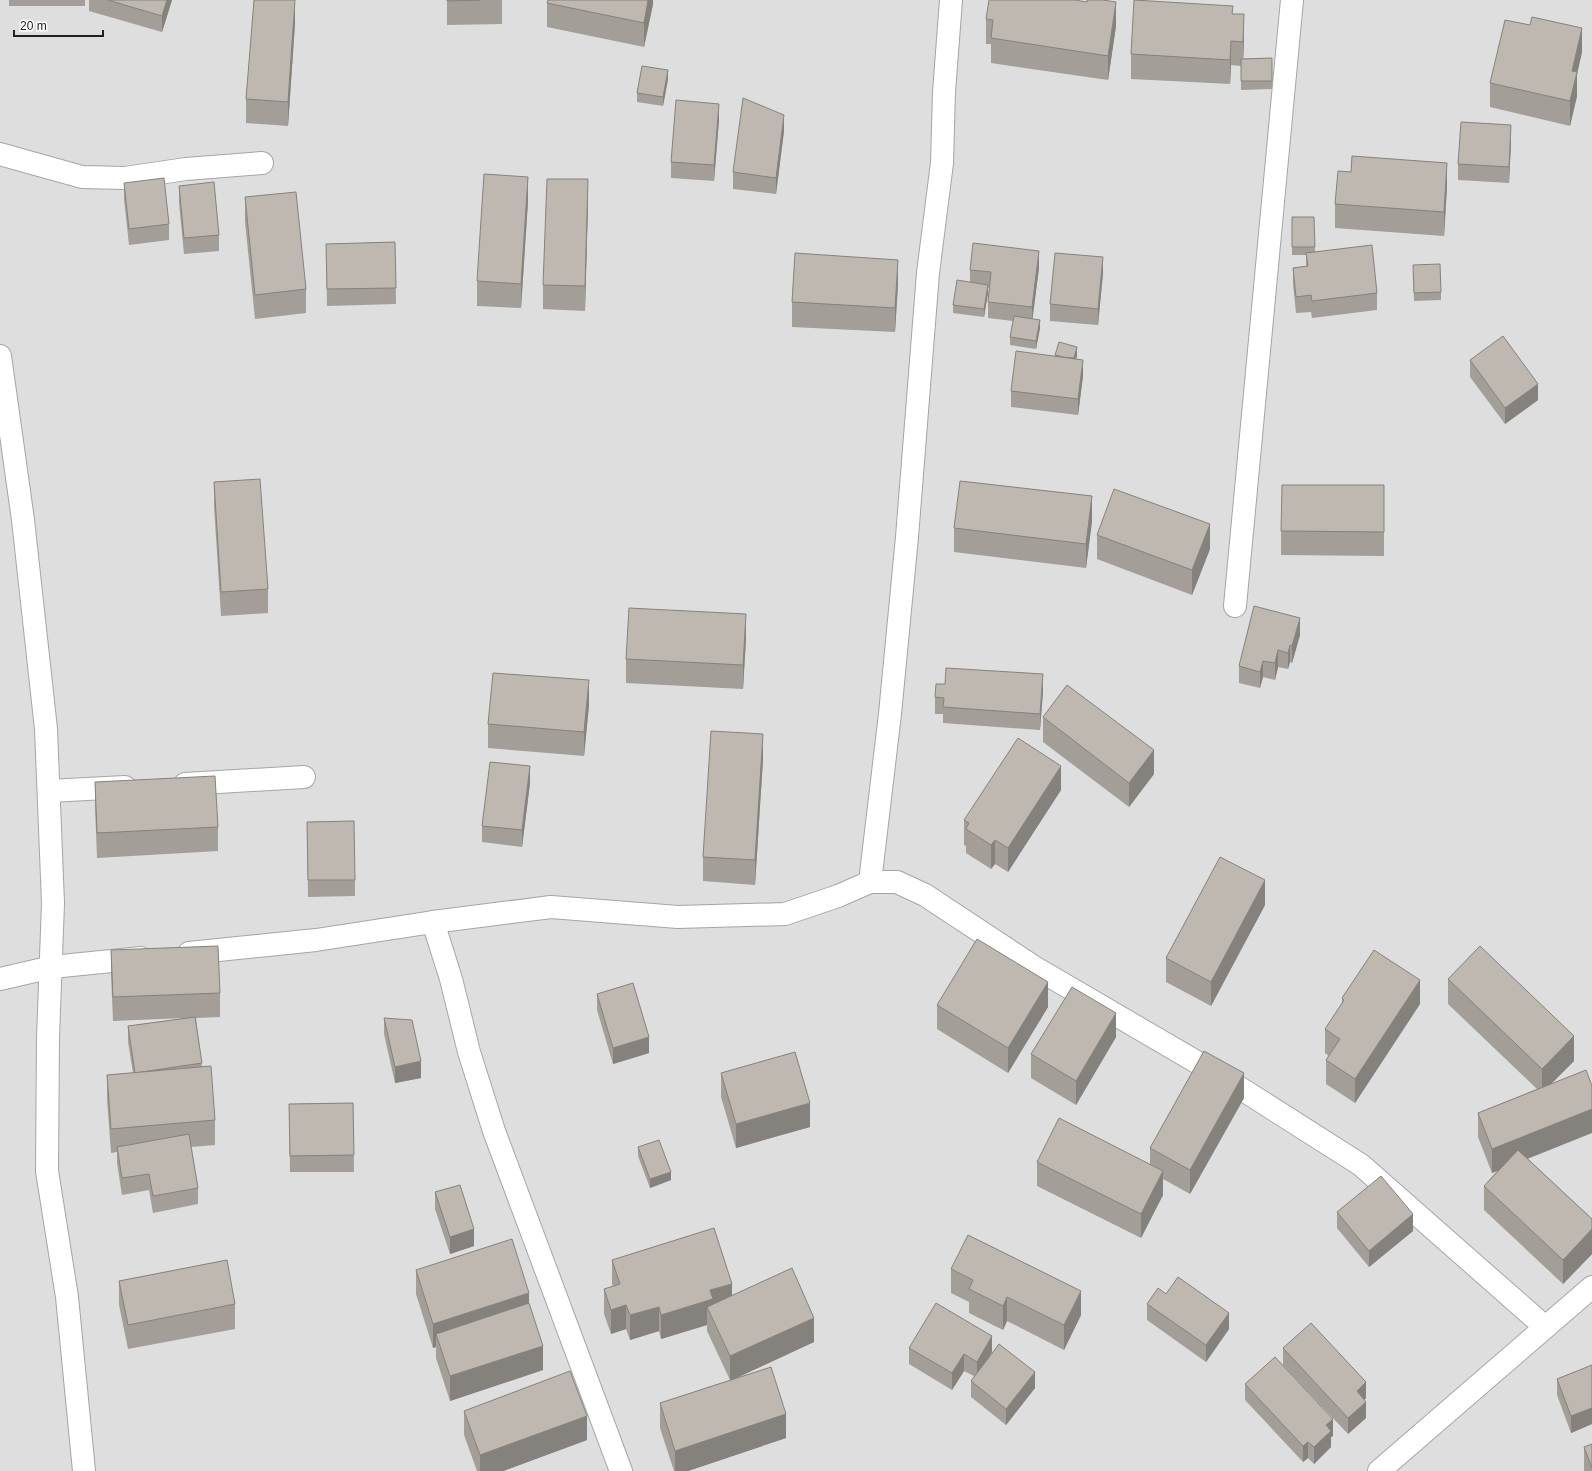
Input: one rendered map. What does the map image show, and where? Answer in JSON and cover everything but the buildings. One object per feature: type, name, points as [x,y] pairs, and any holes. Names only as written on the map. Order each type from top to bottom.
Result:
[{"type":"street","points":[[870,882],[890,714],[928,273],[942,163],[944,92],[951,0]]},
{"type":"street","points":[[1235,606],[1292,0]]},
{"type":"street","points":[[0,154],[82,178],[125,178],[186,169],[262,163]]},
{"type":"street","points":[[0,356],[24,528],[46,729],[53,903],[52,968],[48,1038],[47,1171],[67,1297],[84,1471]]},
{"type":"street","points":[[165,785],[304,777]]},
{"type":"street","points":[[48,791],[142,786]]},
{"type":"street","points":[[0,979],[52,968],[316,940],[434,922],[551,908],[678,917],[785,914],[838,896],[870,882],[897,882],[925,895],[1034,967],[1229,1081],[1361,1165],[1546,1327]]},
{"type":"street","points":[[434,922],[451,979],[469,1052],[494,1131],[621,1471]]},
{"type":"street","points":[[1379,1471],[1592,1287]]},
{"type":"shaded area","points":[[0,0],[1592,0],[1592,1471],[0,1471]]}]
